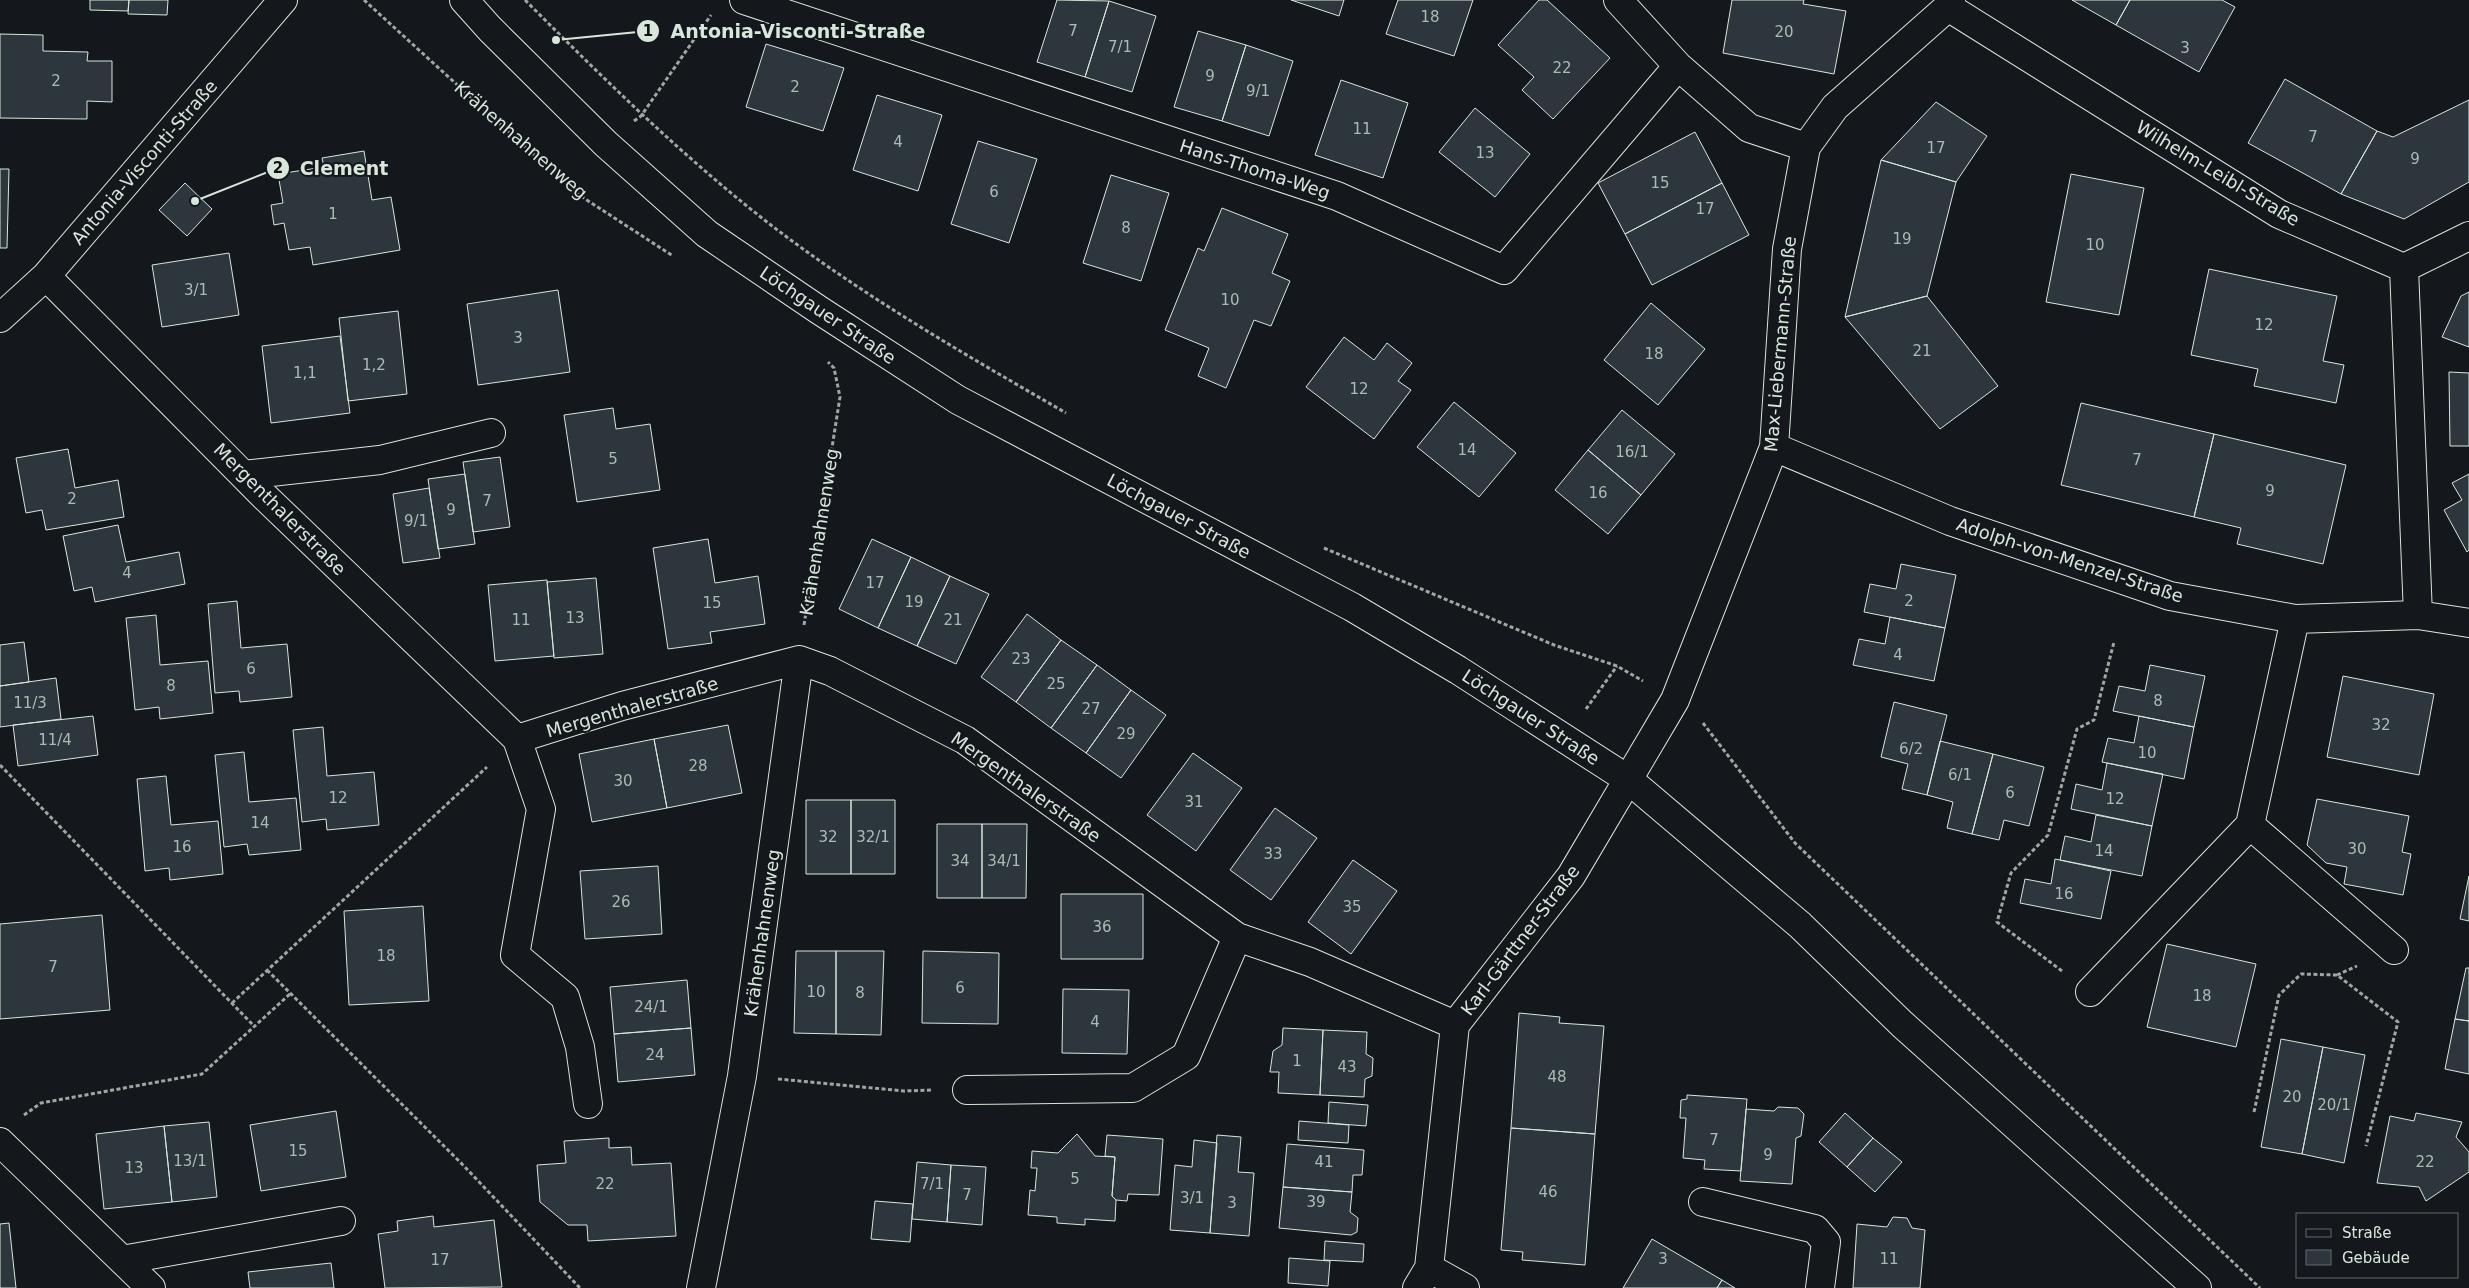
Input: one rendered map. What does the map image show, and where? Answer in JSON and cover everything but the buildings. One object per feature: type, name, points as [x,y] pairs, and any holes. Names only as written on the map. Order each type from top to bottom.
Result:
[{"type":"street","name":"Antonia-Visconti-Straße","points":[[0,318],[46,276],[283,0]]},
{"type":"street","name":"Löchgauer Straße","points":[[464,0],[490,29],[606,144],[708,234],[819,310],[958,400],[1352,607],[1458,670],[1629,780],[1800,924],[1902,1024],[2197,1288]]},
{"type":"street","name":"Hans-Thoma-Weg","points":[[744,0],[1337,196],[1504,270],[1678,66]]},
{"type":"street","points":[[1618,0],[1678,66],[1749,128],[1806,147]]},
{"type":"street","name":"Max-Liebermann-Straße","points":[[1629,780],[1675,700],[1774,447],[1787,249],[1806,147],[1835,107],[1949,4]]},
{"type":"street","name":"Wilhelm-Leibl-Straße","points":[[1949,4],[2279,214],[2404,268]]},
{"type":"street","points":[[2418,615],[2404,268],[2469,236]]},
{"type":"street","name":"Mergenthalerstraße","points":[[46,276],[244,475],[517,740],[541,809],[514,955],[566,997],[580,1047],[588,1104]]},
{"type":"street","points":[[244,475],[380,460],[491,433]]},
{"type":"street","name":"Adolph-von-Menzel-Straße","points":[[1774,447],[1950,521],[2170,596],[2295,619],[2418,615],[2469,623]]},
{"type":"street","points":[[2090,992],[2250,825],[2295,619]]},
{"type":"street","name":"Mergenthalerstraße","points":[[517,740],[622,706],[799,660],[830,671],[965,740],[1237,937],[1310,962],[1455,1025]]},
{"type":"street","name":"Krähenhahnenweg","points":[[701,1288],[742,1076],[799,660]]},
{"type":"street","name":"Karl-Gärttner-Straße","points":[[1423,1278],[1455,1025],[1571,876],[1629,780]]},
{"type":"street","points":[[2250,825],[2394,950]]},
{"type":"street","points":[[967,1090],[1133,1088],[1186,1056],[1237,937]]},
{"type":"street","points":[[0,1142],[151,1288]]},
{"type":"street","points":[[1703,1202],[1815,1229],[1826,1242],[1820,1288]]},
{"type":"street","points":[[122,1260],[341,1221]]},
{"type":"street","points":[[1423,1278],[1465,1288]]},
{"type":"path","name":"Krähenhahnenweg","points":[[364,0],[576,192],[680,260]]},
{"type":"path","points":[[524,0],[641,116],[767,222],[888,307],[1068,414]]},
{"type":"path","points":[[606,144],[641,116],[716,8]]},
{"type":"path","name":"Krähenhahnenweg","points":[[799,660],[840,397],[834,368],[821,356]]},
{"type":"path","points":[[1316,544],[1554,645],[1616,666],[1675,700],[1704,724],[1795,843],[2260,1288]]},
{"type":"path","points":[[2090,992],[1997,922],[2011,873],[2048,835],[2077,729],[2094,720],[2114,642]]},
{"type":"path","points":[[1566,738],[1616,666]]},
{"type":"path","points":[[232,1003],[517,740]]},
{"type":"path","points":[[0,765],[254,1026]]},
{"type":"path","points":[[267,970],[463,1165],[580,1288]]},
{"type":"path","points":[[2254,1112],[2279,994],[2301,974],[2337,975],[2398,1022],[2366,1146]]},
{"type":"path","points":[[21,1117],[41,1103],[202,1074],[291,993]]},
{"type":"path","points":[[742,1076],[904,1090],[967,1090]]},
{"type":"place","name":"Antonia-Visconti-Straße","points":[[556,40]]},
{"type":"place","name":"Clement","points":[[195,201]]}]
